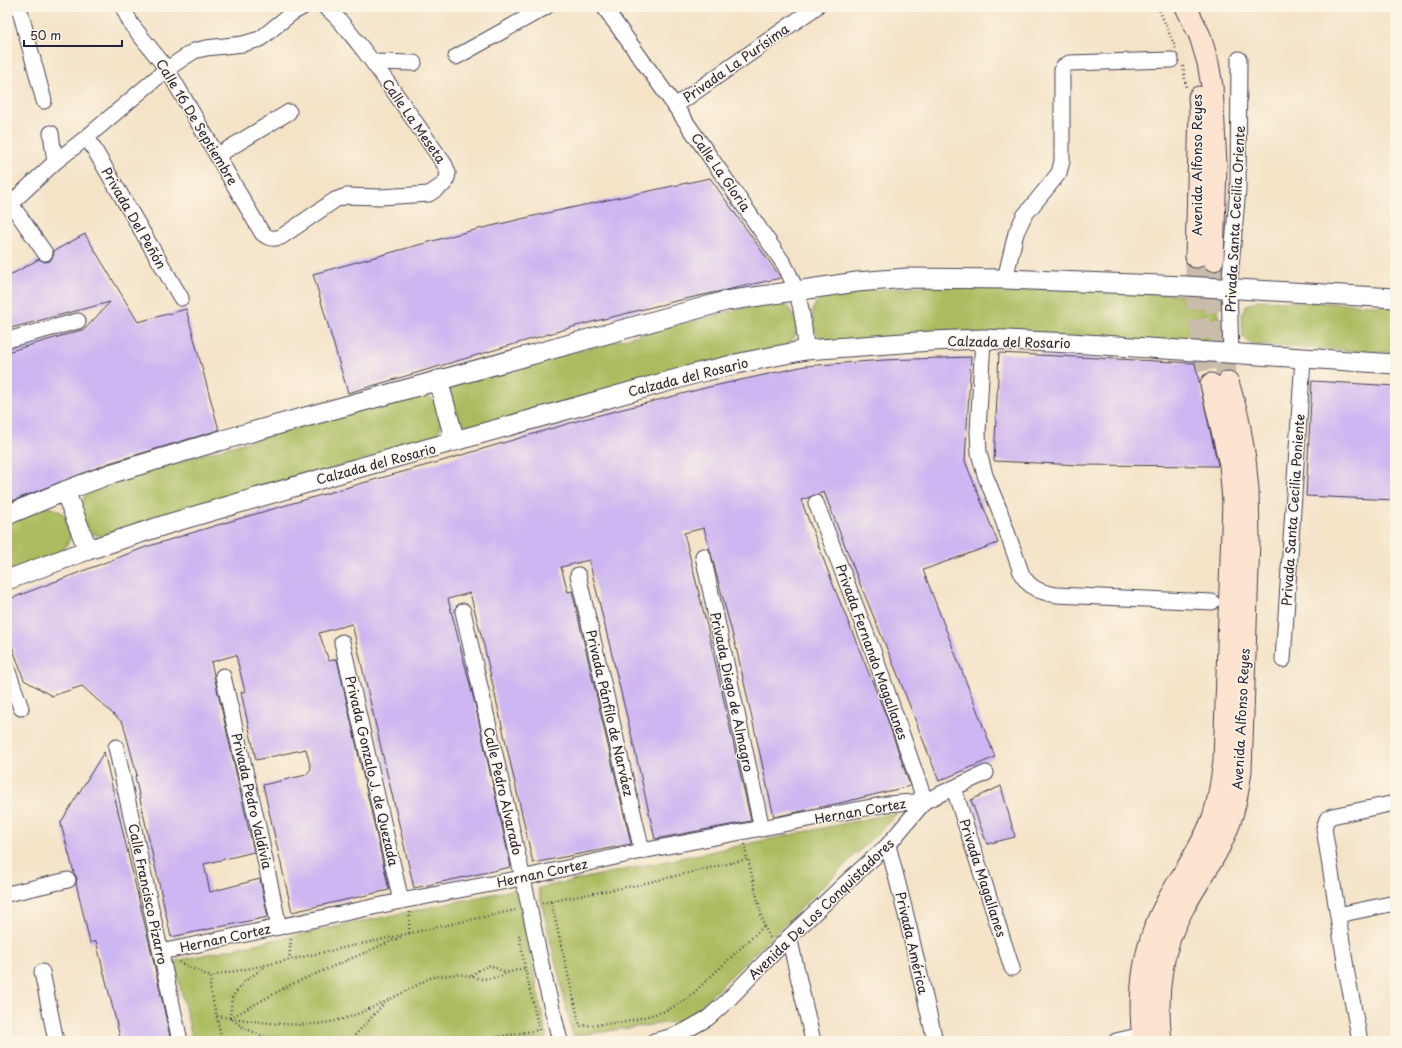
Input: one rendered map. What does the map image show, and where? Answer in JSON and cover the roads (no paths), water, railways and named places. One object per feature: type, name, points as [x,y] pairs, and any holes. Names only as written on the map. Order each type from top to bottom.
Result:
[{"type":"main road","name":"Avenida Alfonso Reyes","points":[[1171,7],[1194,64],[1198,88],[1205,258],[1216,165],[1212,86],[1208,63],[1200,36],[1186,7]]},
{"type":"main road","name":"Avenida Alfonso Reyes","points":[[1149,1039],[1141,1015],[1142,988],[1146,962],[1154,930],[1201,844],[1212,820],[1219,795],[1224,761],[1233,501],[1220,383]]},
{"type":"street","points":[[19,7],[44,101]]},
{"type":"street","name":"Calle 16 De Septiembre","points":[[123,7],[131,24],[167,69],[262,233],[269,238]]},
{"type":"street","points":[[45,253],[9,206],[55,162],[87,137],[167,69],[194,51],[243,44],[260,39],[292,13],[303,7]]},
{"type":"street","name":"Calle La Meseta","points":[[269,238],[275,239],[281,237],[335,200],[346,196],[380,197],[429,194],[444,184],[447,178],[448,173],[445,165],[373,62],[341,22],[325,7]]},
{"type":"street","points":[[456,57],[546,7]]},
{"type":"street","name":"Calle La Gloria","points":[[604,7],[675,106],[788,271],[797,292],[804,321],[806,350]]},
{"type":"street","name":"Privada La Purísima","points":[[675,106],[816,7]]},
{"type":"street","name":"Privada Santa Cecilia Oriente","points":[[1232,355],[1229,288],[1238,189],[1239,59]]},
{"type":"street","points":[[1005,279],[1014,240],[1024,216],[1059,172],[1062,161],[1062,70],[1066,64],[1171,60]]},
{"type":"street","points":[[373,62],[414,63]]},
{"type":"street","points":[[218,155],[289,112]]},
{"type":"street","points":[[51,133],[55,162]]},
{"type":"street","name":"Privada Del Peñón","points":[[87,137],[182,298]]},
{"type":"street","points":[[7,515],[65,490],[113,473],[219,441],[726,301],[797,292],[857,282],[907,278],[1005,279],[1229,288],[1395,298]]},
{"type":"street","points":[[7,340],[78,321]]},
{"type":"street","points":[[983,340],[978,432],[979,454],[985,475],[999,509],[1022,575],[1028,584],[1036,590],[1056,595],[1212,602]]},
{"type":"street","name":"Calzada del Rosario","points":[[7,580],[88,550],[193,516],[351,470],[698,373],[806,350],[931,341],[983,340],[1071,343],[1232,355],[1395,364]]},
{"type":"street","name":"Privada Santa Cecilia Poniente","points":[[1283,660],[1303,359]]},
{"type":"street","points":[[438,380],[455,441]]},
{"type":"street","points":[[65,490],[88,550]]},
{"type":"street","name":"Privada Fernando Magallanes","points":[[816,503],[873,651],[925,801]]},
{"type":"street","name":"Privada Diego de Almagro","points":[[702,556],[762,829]]},
{"type":"street","name":"Privada Pánfilo de Narváez","points":[[578,575],[642,851]]},
{"type":"street","name":"Calle Pedro Alvarado","points":[[463,612],[542,968],[560,1041]]},
{"type":"street","name":"Privada Gonzalo J. de Quezada","points":[[342,642],[406,900]]},
{"type":"street","points":[[7,669],[21,708]]},
{"type":"street","name":"Privada Pedro Valdivia","points":[[223,676],[258,826],[285,925]]},
{"type":"street","name":"Calle Francisco Pizarro","points":[[116,747],[168,950],[180,1041]]},
{"type":"street","name":"Avenida De Los Conquistadores","points":[[654,1041],[670,1037],[686,1036],[708,1018],[727,1001],[789,937],[888,845],[925,801],[986,774]]},
{"type":"street","name":"Privada Magallanes","points":[[954,789],[1012,968]]},
{"type":"street","name":"Hernan Cortez","points":[[168,950],[406,900],[522,878],[642,851],[887,804],[925,801]]},
{"type":"street","points":[[1360,1041],[1324,828],[1327,819],[1332,816],[1395,803]]},
{"type":"street","name":"Privada América","points":[[888,845],[908,923],[935,1041]]},
{"type":"street","points":[[7,894],[68,880]]},
{"type":"street","points":[[1338,915],[1395,903]]},
{"type":"street","points":[[789,937],[813,1041]]},
{"type":"street","points":[[42,972],[56,1041]]},
{"type":"street","points":[[1116,1041],[1149,1039]]},
{"type":"tunnel","points":[[1196,257],[1199,319],[1211,384]]},
{"type":"tunnel","points":[[1213,260],[1213,293],[1228,382]]}]
